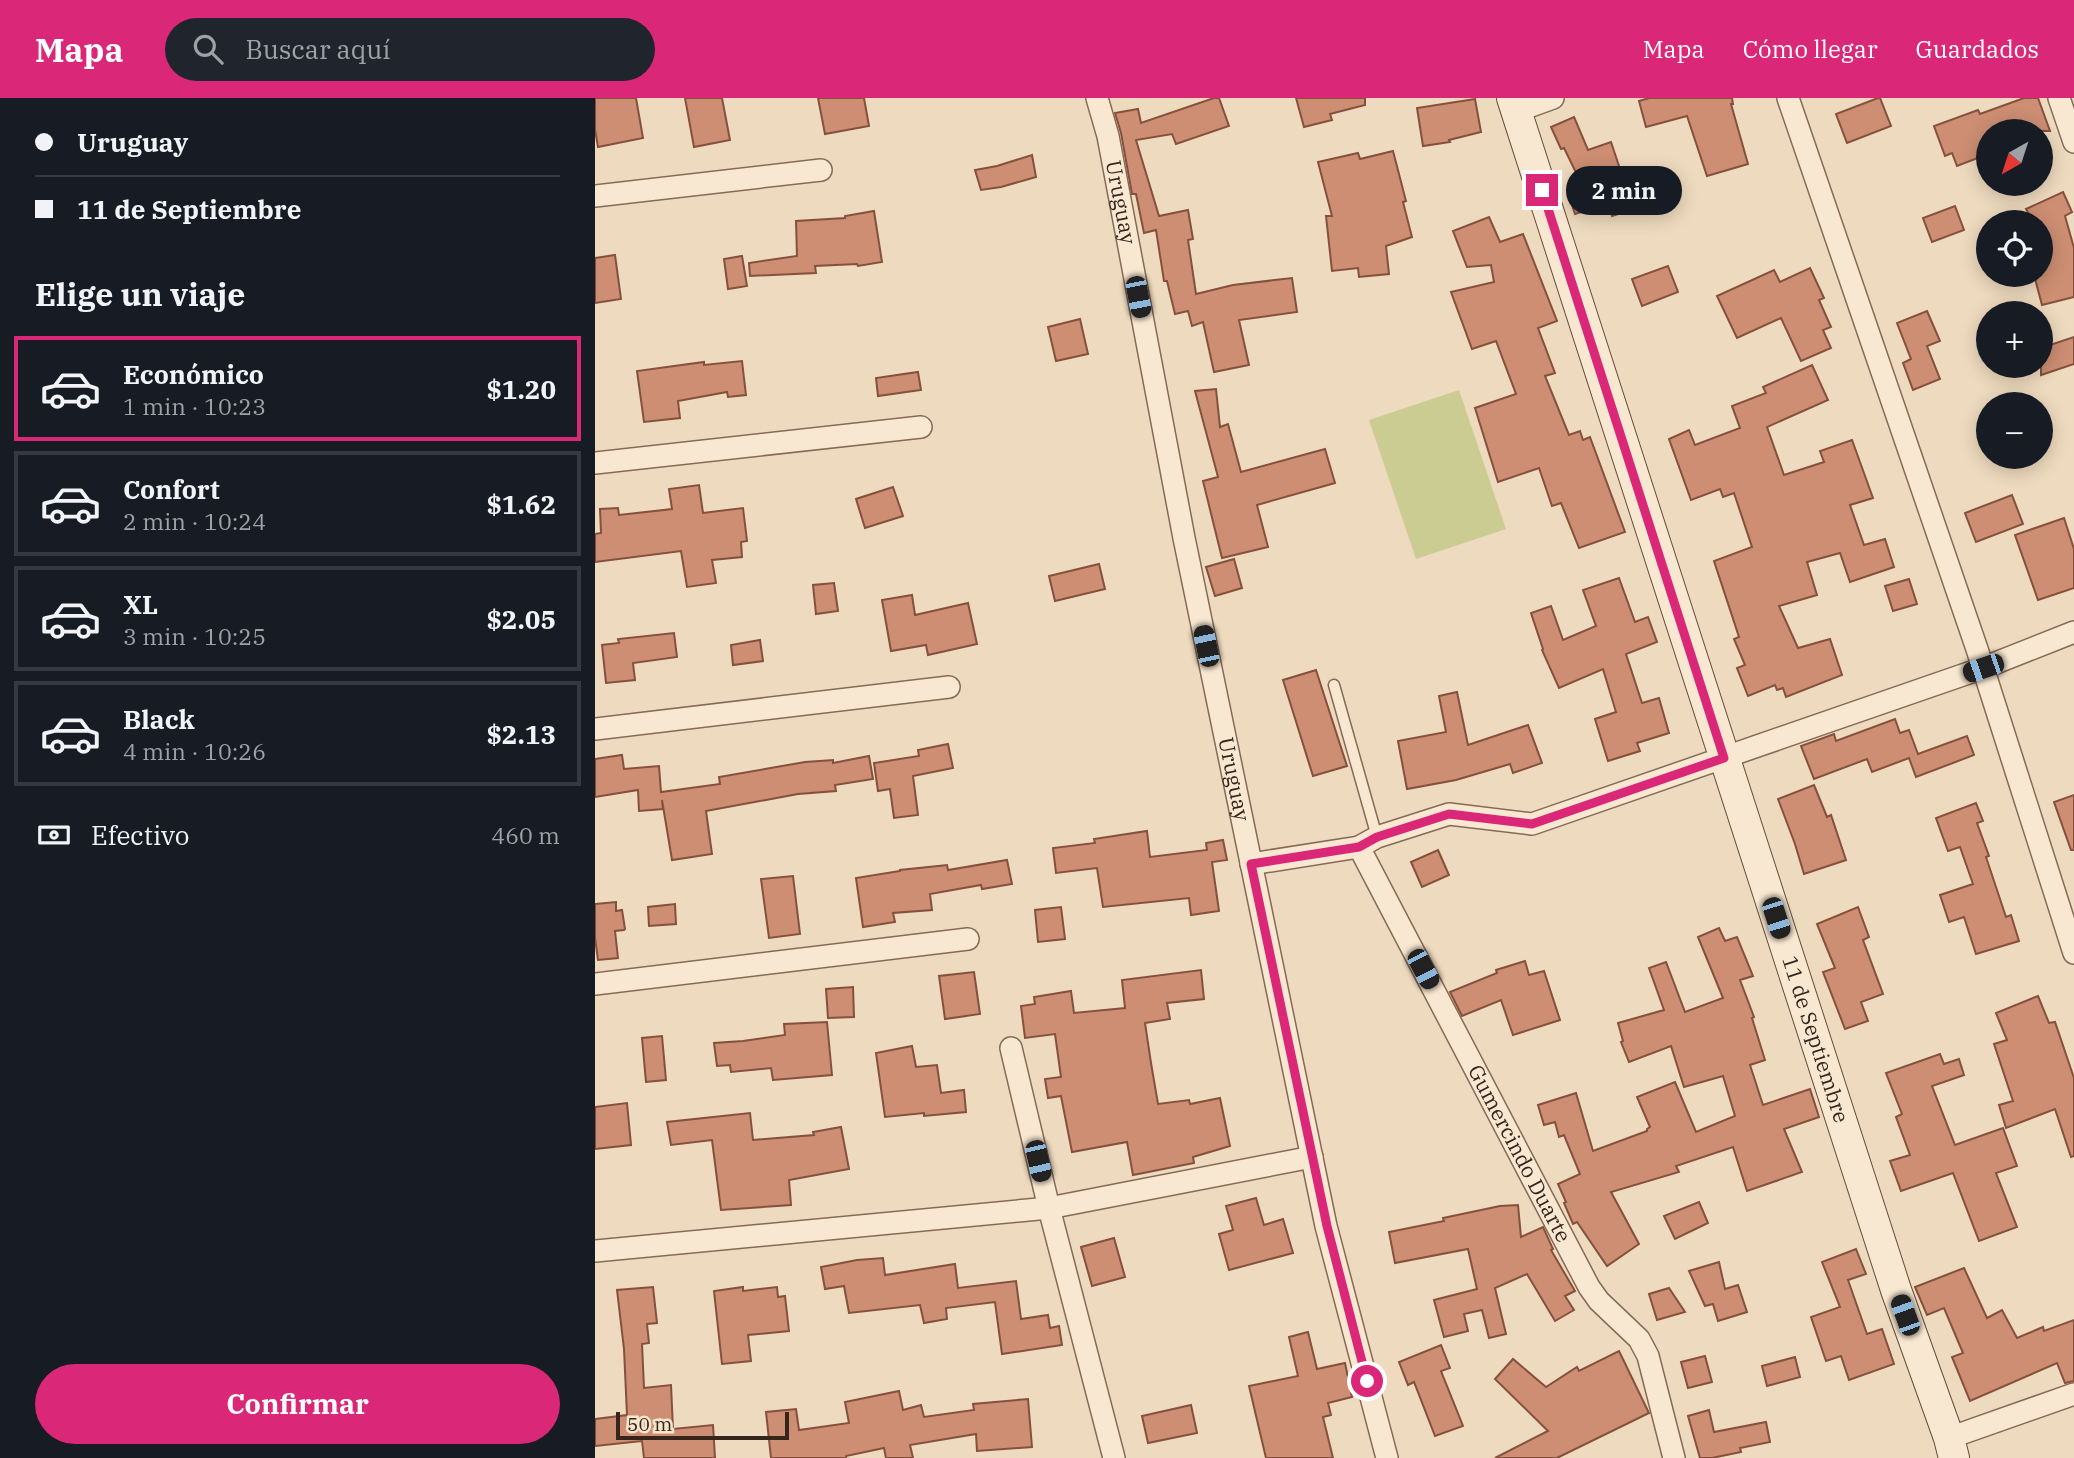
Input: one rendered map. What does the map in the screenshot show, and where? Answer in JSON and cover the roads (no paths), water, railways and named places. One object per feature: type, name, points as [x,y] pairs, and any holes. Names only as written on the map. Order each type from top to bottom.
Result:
[{"type":"main road","name":"11 de Septiembre","points":[[1514,104],[1896,1290],[1951,1448]]},
{"type":"street","name":"Uruguay","points":[[1097,98],[1108,136],[1184,538],[1327,1226],[1387,1458]]},
{"type":"street","points":[[1514,104],[1553,98]]},
{"type":"street","points":[[1788,98],[1983,668],[2074,954]]},
{"type":"street","points":[[2059,98],[2074,142]]},
{"type":"street","points":[[595,196],[821,170]]},
{"type":"street","points":[[595,463],[921,427]]},
{"type":"street","points":[[1251,864],[1368,842],[1449,814],[1532,824],[1983,668],[2074,632]]},
{"type":"street","points":[[595,729],[950,687]]},
{"type":"street","name":"Gumercindo Duarte","points":[[1368,842],[1589,1287],[1599,1301],[1639,1339],[1648,1356],[1674,1458]]},
{"type":"street","points":[[595,984],[968,939]]},
{"type":"street","points":[[1011,1048],[1107,1457]]},
{"type":"street","points":[[595,1251],[1049,1208],[1313,1157]]},
{"type":"street","points":[[1951,1448],[2074,1394]]},
{"type":"lane","points":[[1334,685],[1368,842]]}]
